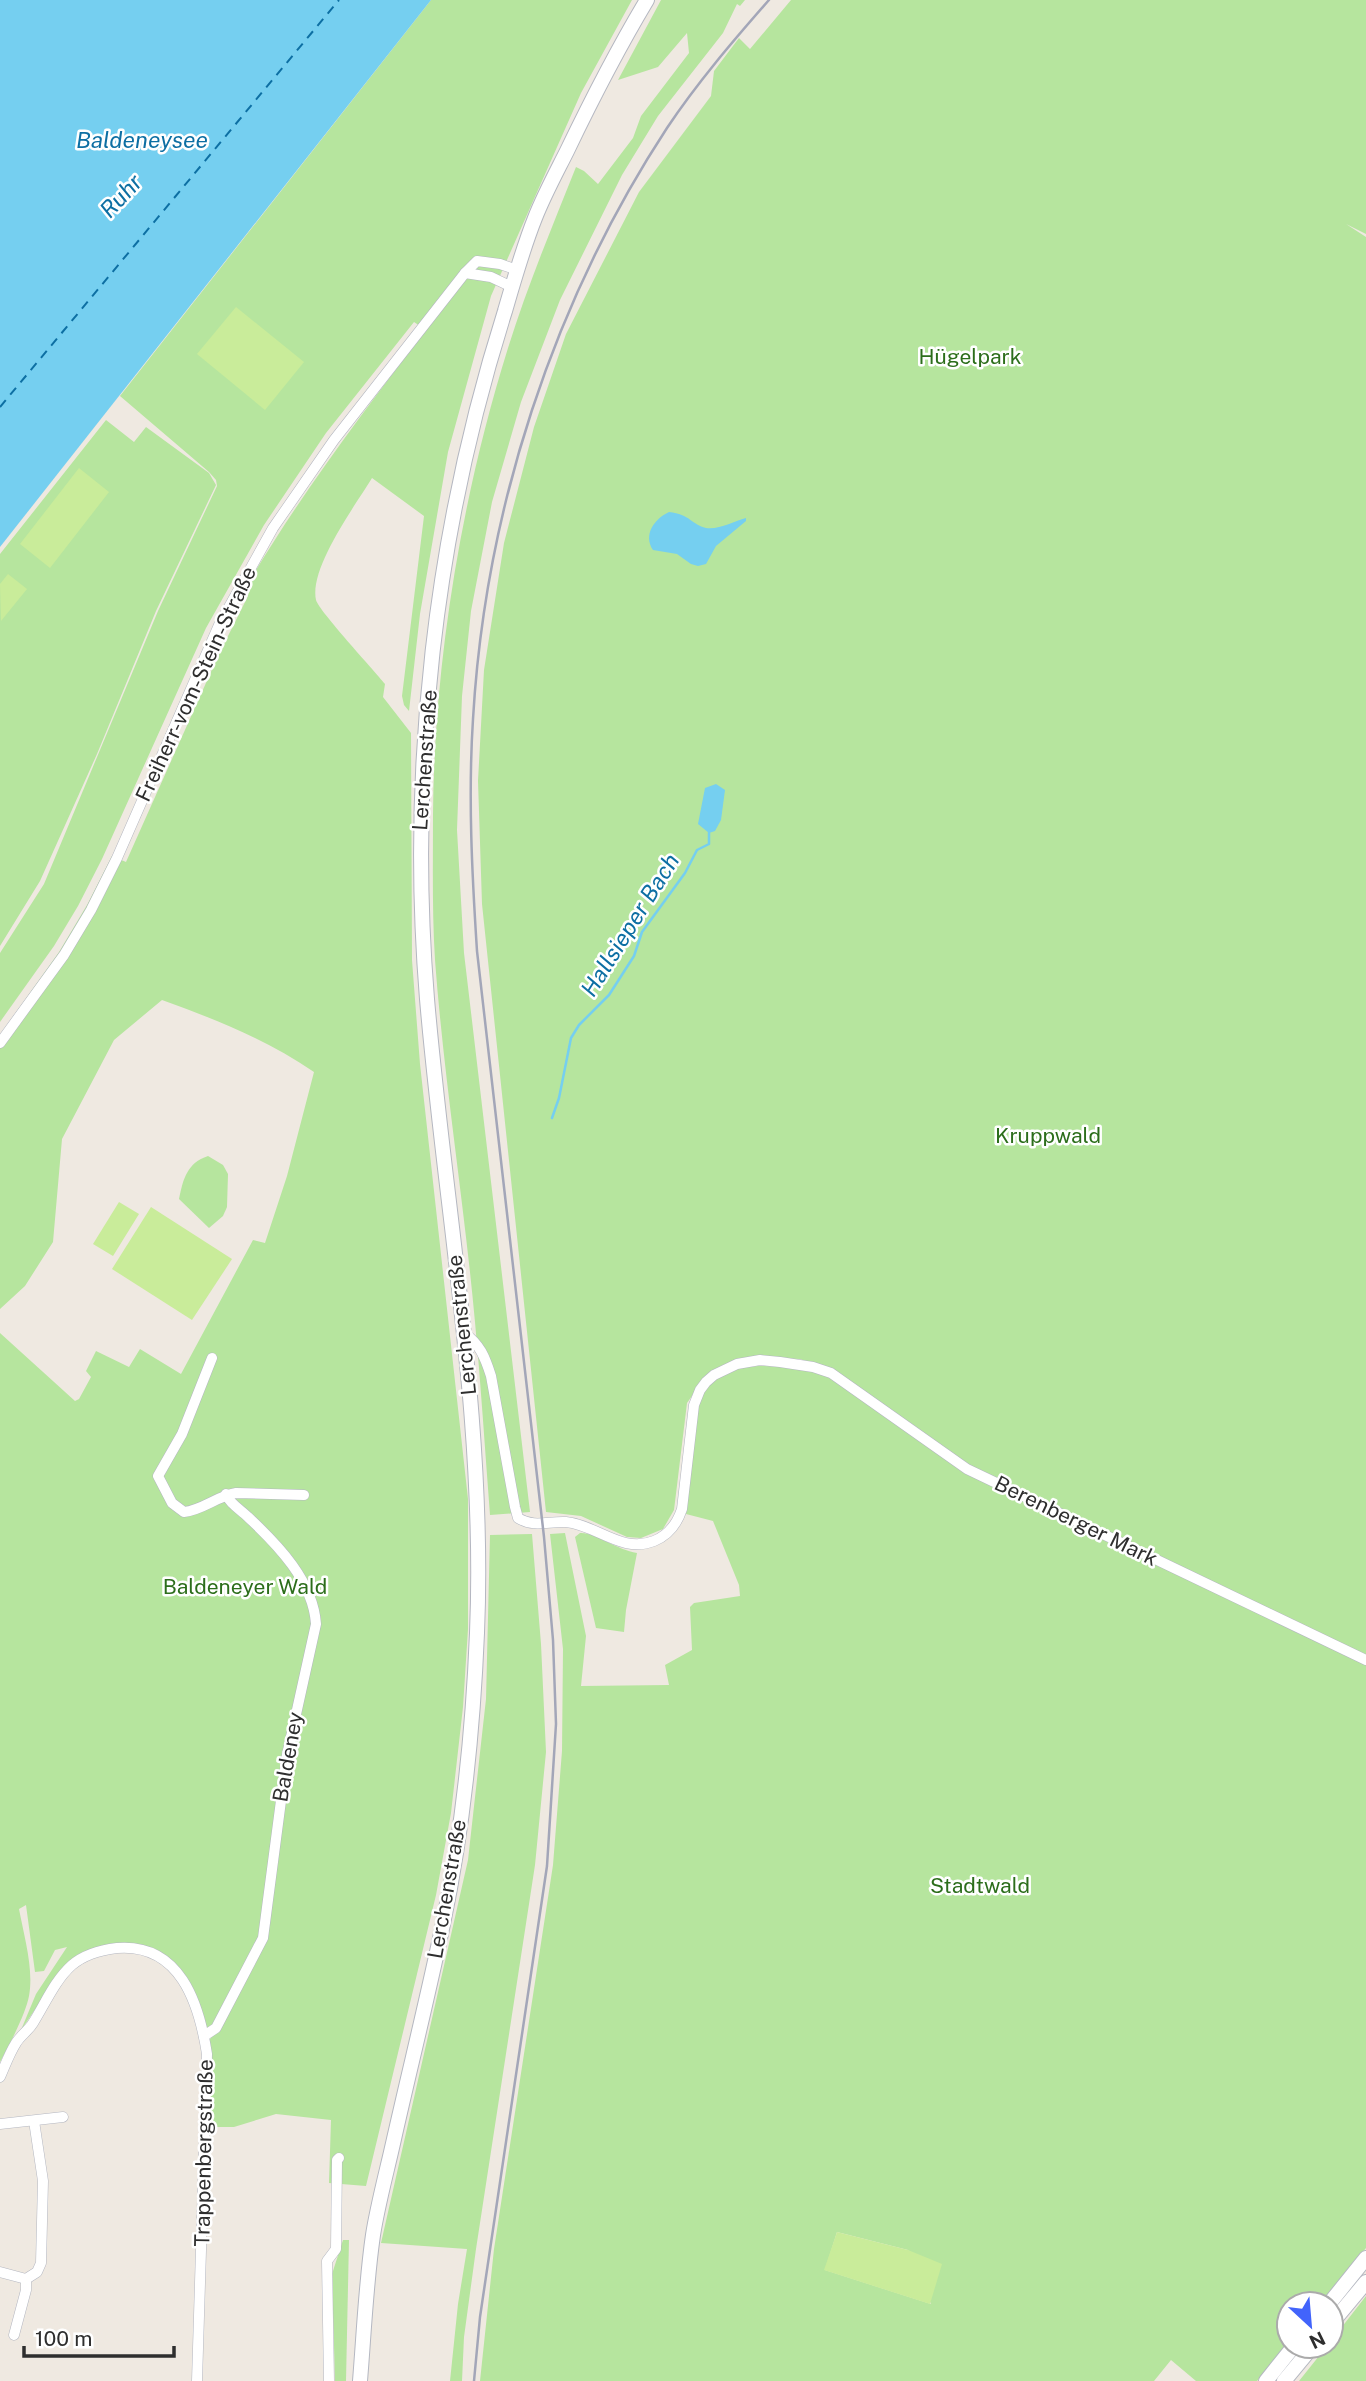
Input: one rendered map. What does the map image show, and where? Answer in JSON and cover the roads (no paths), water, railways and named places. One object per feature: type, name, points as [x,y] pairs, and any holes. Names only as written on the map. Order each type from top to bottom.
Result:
[{"type":"main road","points":[[517,270],[542,203],[609,63],[647,0]]},
{"type":"main road","name":"Lerchenstraße","points":[[360,2381],[373,2238],[443,1921],[455,1853],[472,1717],[477,1631],[478,1493],[427,996],[420,821],[434,641],[447,554],[477,402],[517,270]]},
{"type":"main road","points":[[1340,2290],[1366,2258]]},
{"type":"main road","points":[[1345,2307],[1366,2282]]},
{"type":"main road","points":[[1266,2381],[1283,2360]]},
{"type":"main road","points":[[1284,2381],[1301,2360]]},
{"type":"street","points":[[465,273],[477,261],[500,264],[517,270]]},
{"type":"street","points":[[465,273],[491,277],[512,287]]},
{"type":"street","name":"Freiherr-vom-Stein-Straße","points":[[0,1043],[64,955],[91,910],[117,858],[219,625],[273,528],[334,440],[465,273]]},
{"type":"street","name":"Berenberger Mark","points":[[463,1332],[475,1341],[485,1355],[518,1518],[530,1524],[565,1522],[634,1545],[647,1544],[660,1538],[678,1521],[682,1509],[694,1405],[706,1382],[737,1364],[760,1360],[798,1364],[839,1376],[967,1469],[1366,1660]]},
{"type":"street","points":[[212,1358],[187,1424],[158,1476],[172,1503],[184,1512],[200,1508],[226,1494],[304,1494]]},
{"type":"street","name":"Baldeney","points":[[204,2036],[215,2028],[262,1938],[287,1755],[316,1625],[313,1606],[289,1560],[250,1518],[228,1501],[226,1494]]},
{"type":"street","name":"Trappenbergstraße","points":[[0,2077],[16,2042],[30,2029],[65,1973],[86,1956],[104,1950],[141,1950],[154,1954],[172,1966],[183,1981],[192,1999],[207,2054],[197,2381]]},
{"type":"street","points":[[0,2124],[63,2117]]},
{"type":"street","points":[[0,2272],[26,2278],[37,2272],[42,2254],[43,2181],[34,2121]]},
{"type":"street","points":[[329,2381],[327,2261],[335,2249],[339,2158]]},
{"type":"street","points":[[13,2334],[26,2290],[26,2278]]},
{"type":"water","name":"Baldeneysee","points":[[0,0],[431,0],[0,547]]},
{"type":"water","points":[[669,512],[682,515],[706,528],[721,527],[746,518],[746,521],[716,546],[706,564],[698,566],[677,554],[653,550],[649,539],[652,528]]},
{"type":"water","points":[[716,784],[725,790],[721,820],[715,831],[709,833],[698,824],[705,788]]},
{"type":"waterway","name":"Hallsieper Bach","points":[[552,1118],[559,1098],[571,1038],[579,1025],[609,995],[634,956],[642,932],[685,873],[697,850],[709,844],[709,833]]},
{"type":"railway","points":[[474,2381],[480,2317],[547,1866],[556,1724],[553,1640],[544,1537],[477,951],[471,777],[480,641],[492,563],[510,486],[532,411],[590,264],[626,195],[667,128],[703,79],[769,0]]},
{"type":"water label","name":"Ruhr","points":[[121,196]]},
{"type":"park label","name":"Hügelpark","points":[[970,357]]},
{"type":"park label","name":"Kruppwald","points":[[1048,1136]]},
{"type":"park label","name":"Baldeneyer Wald","points":[[245,1587]]},
{"type":"park label","name":"Stadtwald","points":[[980,1886]]}]
